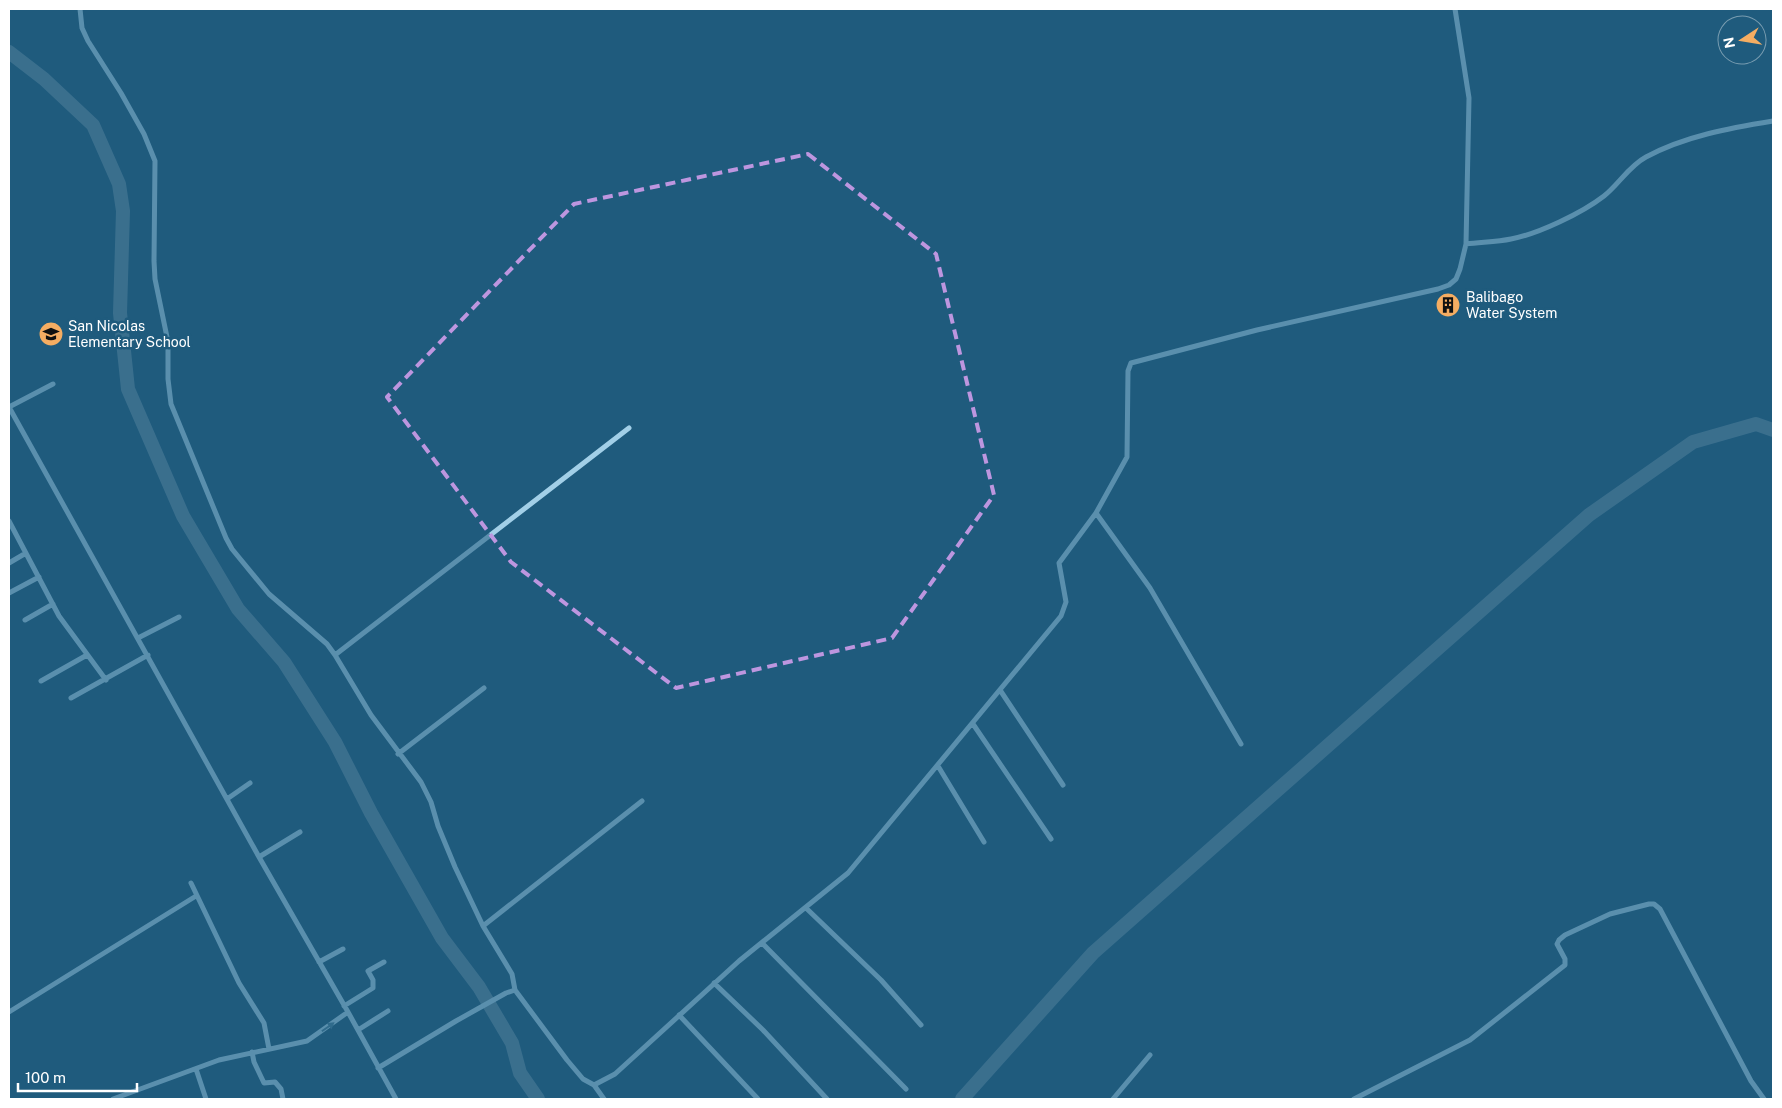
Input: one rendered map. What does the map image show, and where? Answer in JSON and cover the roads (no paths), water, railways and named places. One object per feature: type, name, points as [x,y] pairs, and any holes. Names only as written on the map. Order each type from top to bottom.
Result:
[{"type":"street","points":[[80,9],[82,28],[88,41],[144,134],[154,161],[155,279],[168,342],[168,379],[172,404],[226,538],[232,549],[269,594],[295,618],[320,637],[335,656],[398,754],[421,782],[431,802],[443,839],[483,926],[512,974],[515,990],[572,1066],[583,1079],[594,1085],[604,1099]]},
{"type":"street","points":[[594,1085],[615,1074],[714,983],[848,873],[973,724],[1064,610],[1066,602],[1059,563],[1096,513],[1127,457],[1128,371],[1131,363],[1257,330],[1449,285],[1456,279],[1466,244],[1469,98],[1455,9]]},
{"type":"street","points":[[1466,244],[1511,239],[1542,229],[1580,211],[1602,197],[1644,158],[1668,146],[1728,128],[1773,122]]},
{"type":"street","points":[[53,384],[9,407],[396,1099]]},
{"type":"street","points":[[335,656],[629,428]]},
{"type":"street","points":[[1096,513],[1150,588],[1241,744]]},
{"type":"street","points":[[9,521],[59,616],[106,680]]},
{"type":"street","points":[[9,563],[26,553]]},
{"type":"street","points":[[9,593],[39,577]]},
{"type":"street","points":[[25,620],[53,604]]},
{"type":"street","points":[[138,638],[179,617]]},
{"type":"street","points":[[42,681],[87,655]]},
{"type":"street","points":[[71,698],[148,655]]},
{"type":"street","points":[[398,754],[484,688]]},
{"type":"street","points":[[1000,690],[1063,785]]},
{"type":"street","points":[[973,724],[1051,839]]},
{"type":"street","points":[[938,766],[984,842]]},
{"type":"street","points":[[227,798],[250,783]]},
{"type":"street","points":[[483,926],[642,801]]},
{"type":"street","points":[[259,857],[300,832]]},
{"type":"street","points":[[191,883],[239,983],[264,1023],[269,1048]]},
{"type":"street","points":[[9,1012],[196,896]]},
{"type":"street","points":[[1354,1099],[1470,1040],[1518,1003],[1565,965],[1565,959],[1557,944],[1565,935],[1610,914],[1649,904],[1654,904],[1660,909],[1750,1081],[1764,1099]]},
{"type":"street","points":[[806,908],[881,980],[921,1025]]},
{"type":"street","points":[[762,943],[906,1089]]},
{"type":"street","points":[[319,962],[343,949]]},
{"type":"street","points":[[344,1006],[373,988],[373,980],[368,971],[384,962]]},
{"type":"street","points":[[714,983],[768,1036],[827,1099]]},
{"type":"street","points":[[378,1068],[477,1009],[515,990]]},
{"type":"street","points":[[113,1099],[219,1060],[306,1040],[348,1012]]},
{"type":"street","points":[[358,1030],[388,1012]]},
{"type":"street","points":[[679,1015],[758,1099]]},
{"type":"street","points":[[252,1052],[264,1083],[275,1082],[279,1085],[283,1099]]},
{"type":"street","points":[[1113,1099],[1150,1055]]},
{"type":"street","points":[[196,1069],[206,1099]]},
{"type":"waterway","points":[[9,52],[44,79],[93,125],[119,184],[123,211],[120,313],[128,389],[183,516],[238,609],[284,662],[335,742],[371,813],[442,938],[479,987],[512,1043],[520,1073],[538,1099]]},
{"type":"waterway","points":[[962,1099],[1093,953],[1589,515],[1693,442],[1756,424],[1773,430]]},
{"type":"place","name":"Balibago Water System","points":[[1448,305]]},
{"type":"place","name":"San Nicolas Elementary School","points":[[51,334]]}]
